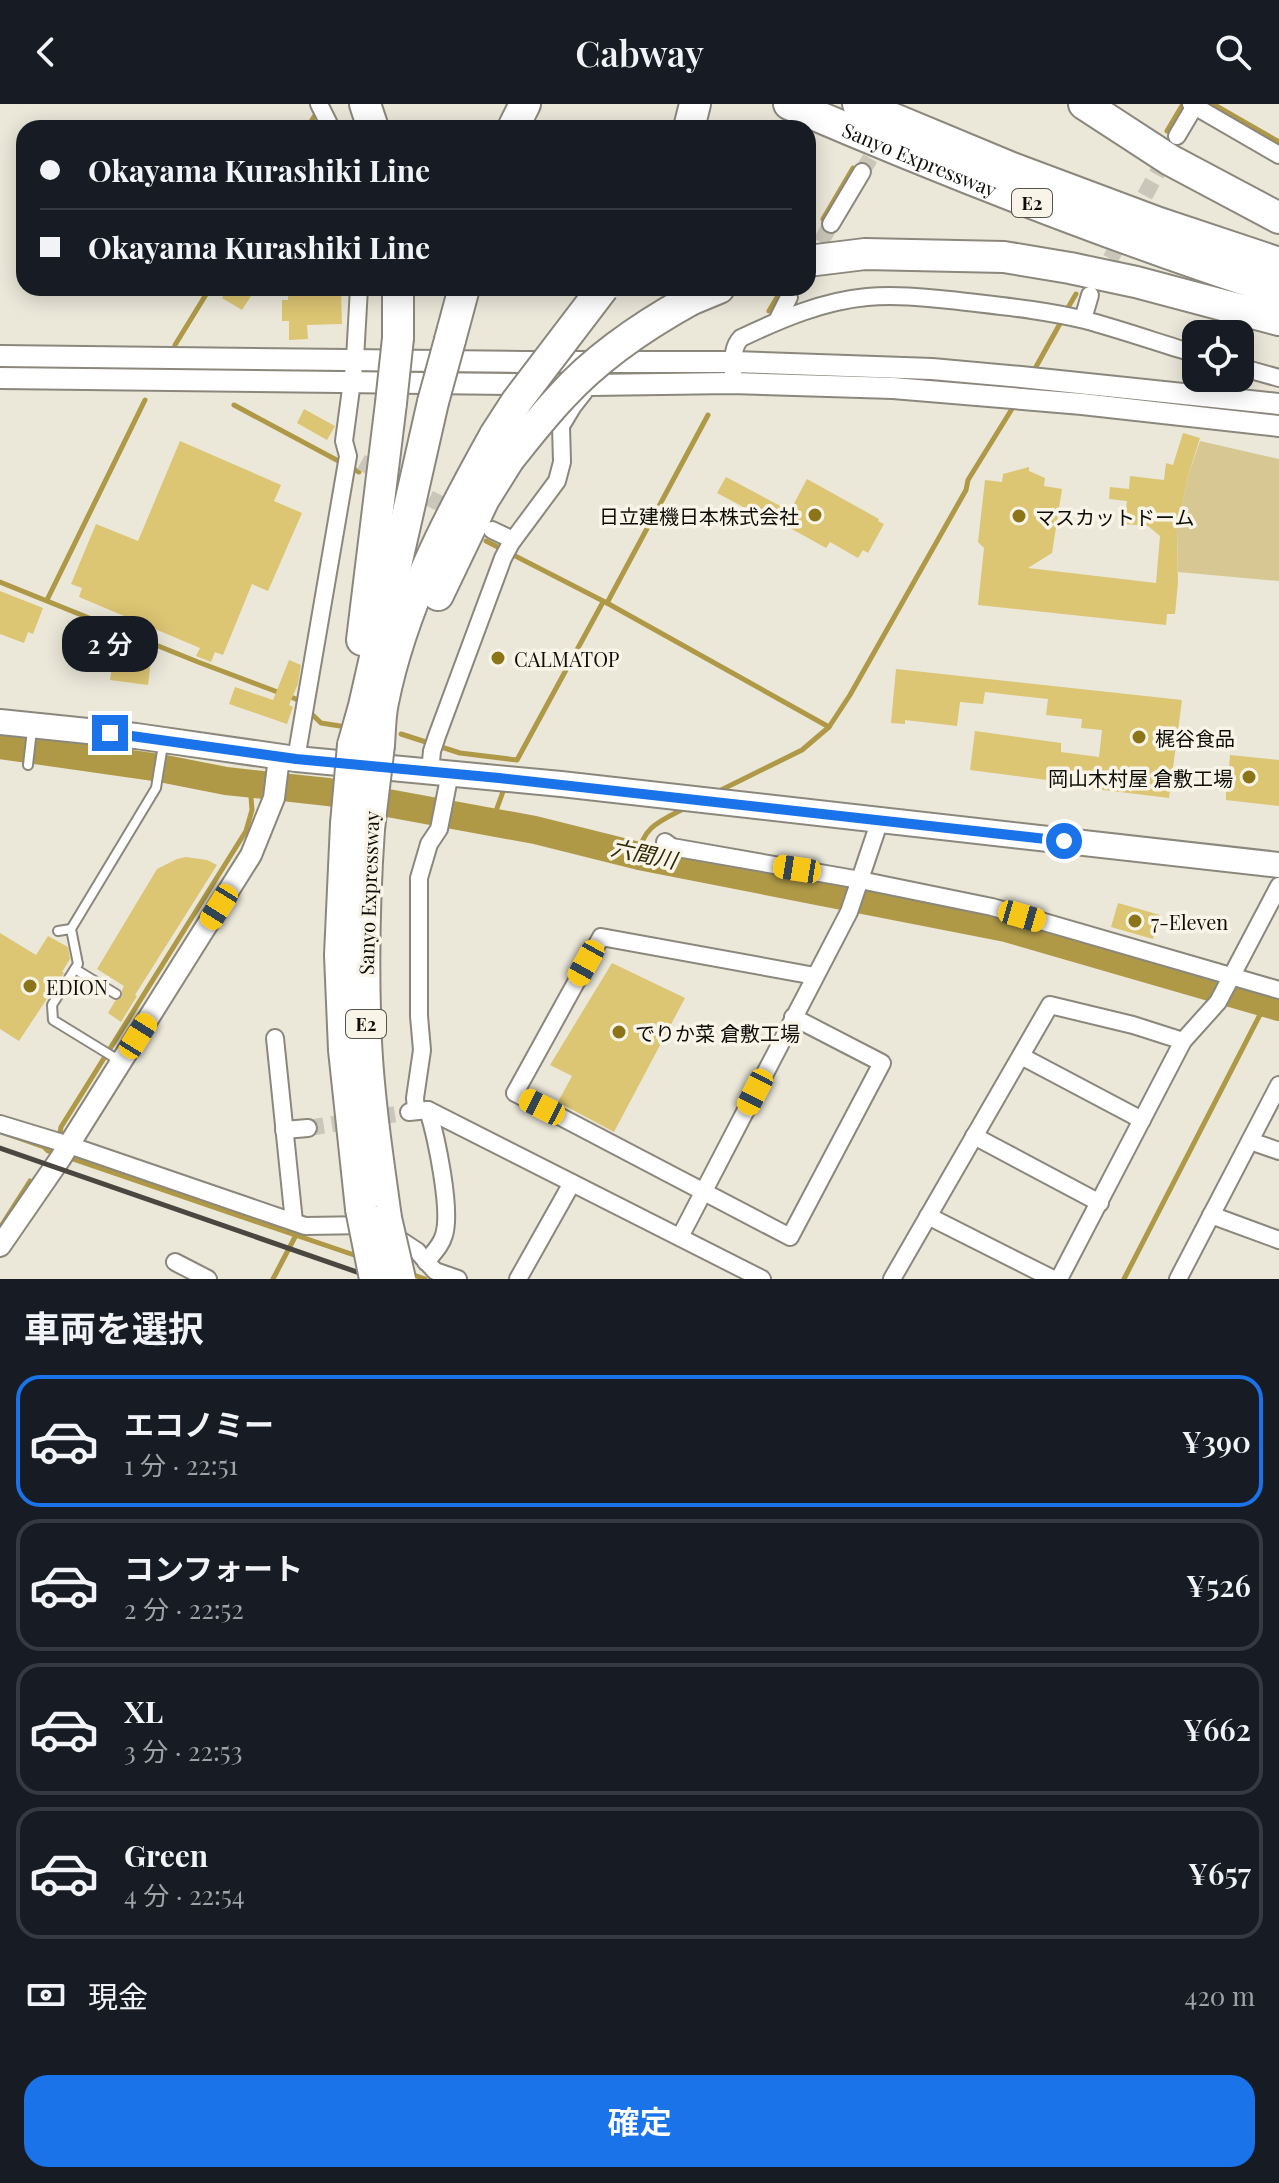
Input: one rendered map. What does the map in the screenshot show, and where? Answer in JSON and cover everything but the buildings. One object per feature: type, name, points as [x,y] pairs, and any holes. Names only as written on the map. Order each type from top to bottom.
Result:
[{"type":"highway","name":"Sanyo Expressway","points":[[789,104],[958,175],[1120,237],[1279,291]]},
{"type":"highway","name":"Sanyo Expressway","points":[[858,104],[1012,168],[1159,223],[1279,263]]},
{"type":"highway","points":[[1084,104],[1170,160],[1279,218]]},
{"type":"highway","points":[[816,260],[865,254],[1004,257],[1123,279],[1279,320]]},
{"type":"highway","points":[[366,745],[354,705],[398,338],[398,296]]},
{"type":"highway","points":[[366,745],[364,706],[433,402],[462,296]]},
{"type":"highway","points":[[502,447],[517,401],[597,296]]},
{"type":"highway","points":[[366,745],[382,704],[404,624],[441,536],[502,447],[604,356],[655,319],[700,296]]},
{"type":"highway","name":"Sanyo Expressway","points":[[366,745],[358,826],[364,894],[375,1279]]},
{"type":"highway","name":"Sanyo Expressway","points":[[374,1214],[400,1279]]},
{"type":"main road","points":[[3,722],[32,730],[284,762],[437,758],[509,779],[1279,865]]},
{"type":"street","points":[[1177,136],[1194,105],[1279,155]]},
{"type":"street","points":[[831,224],[862,172]]},
{"type":"street","points":[[1071,317],[1090,295]]},
{"type":"street","points":[[0,1246],[62,1148],[112,1056],[251,855],[274,798],[284,762],[304,716],[350,460],[344,441],[353,382],[359,296]]},
{"type":"street","points":[[732,383],[736,342],[741,338],[818,306],[868,296],[925,298],[1071,317],[1182,350]]},
{"type":"street","points":[[777,321],[789,297]]},
{"type":"street","points":[[0,356],[733,362],[932,369],[1279,404]]},
{"type":"street","points":[[1254,371],[1279,378]]},
{"type":"street","points":[[0,378],[591,385],[732,383],[893,388],[1279,426]]},
{"type":"street","points":[[426,1262],[445,1233],[446,1216],[437,1143],[418,1111],[415,1098],[422,1050],[419,1016],[419,878],[429,844],[439,829],[445,802],[437,758],[509,547],[557,481],[562,462],[561,426],[591,385]]},
{"type":"street","points":[[492,530],[509,547]]},
{"type":"street","points":[[680,1237],[850,909],[880,820]]},
{"type":"street","points":[[665,842],[672,847],[992,907],[1231,979],[1279,990]]},
{"type":"street","points":[[1059,1279],[1183,1041],[1218,1002],[1279,886]]},
{"type":"street","points":[[793,1017],[882,1063],[790,1237],[515,1093],[601,937],[815,976]]},
{"type":"street","points":[[892,1279],[1050,1005],[1183,1041]]},
{"type":"street","points":[[275,1038],[294,1222]]},
{"type":"street","points":[[1021,1056],[1142,1120]]},
{"type":"street","points":[[1178,1279],[1279,1085]]},
{"type":"street","points":[[418,1111],[572,1183],[762,1279]]},
{"type":"street","points":[[0,1124],[62,1148],[305,1226],[371,1224],[417,1251],[435,1271],[458,1279]]},
{"type":"street","points":[[284,1130],[308,1128]]},
{"type":"street","points":[[974,1136],[1100,1203]]},
{"type":"street","points":[[1250,1141],[1279,1151]]},
{"type":"street","points":[[518,1279],[572,1183]]},
{"type":"street","points":[[1211,1215],[1279,1240]]},
{"type":"street","points":[[928,1216],[1053,1279]]},
{"type":"street","points":[[175,1262],[208,1279]]},
{"type":"lane","points":[[28,765],[32,730]]},
{"type":"lane","points":[[112,1056],[53,1020],[52,1005],[78,964],[71,929],[156,788],[162,747]]},
{"type":"lane","points":[[58,931],[71,929]]},
{"type":"lane","points":[[75,969],[116,994]]},
{"type":"shaded area","points":[[1200,441],[1279,459],[1279,581],[1178,572],[1177,531],[1188,476]]},
{"type":"waterway","points":[[1167,131],[1183,104]]},
{"type":"waterway","points":[[1213,104],[1279,142]]},
{"type":"waterway","points":[[312,120],[317,112]]},
{"type":"waterway","points":[[823,219],[853,168]]},
{"type":"waterway","points":[[1066,311],[1076,294]]},
{"type":"waterway","points":[[175,345],[205,296]]},
{"type":"waterway","points":[[769,311],[778,296]]},
{"type":"waterway","points":[[1032,374],[1062,320]]},
{"type":"waterway","points":[[47,600],[145,400]]},
{"type":"waterway","points":[[715,793],[802,750],[829,727],[966,490],[968,480],[1015,404]]},
{"type":"waterway","points":[[234,405],[359,472]]},
{"type":"waterway","points":[[607,603],[708,415]]},
{"type":"waterway","points":[[486,541],[607,603],[829,727]]},
{"type":"waterway","points":[[0,582],[296,699],[321,723],[340,726]]},
{"type":"waterway","points":[[401,734],[460,753],[517,760],[603,602]]},
{"type":"waterway","name":"六間川","points":[[0,745],[160,768],[226,781],[328,792],[535,830],[639,856],[1006,928],[1279,1007]]},
{"type":"waterway","points":[[59,1140],[61,1127],[246,831],[252,810],[250,784]]},
{"type":"waterway","points":[[492,822],[505,786]]},
{"type":"waterway","points":[[639,856],[648,831],[685,808]]},
{"type":"waterway","points":[[1124,1279],[1266,1003]]},
{"type":"waterway","points":[[7,1134],[57,1154]]},
{"type":"waterway","points":[[67,1157],[360,1257]]},
{"type":"waterway","points":[[0,1228],[30,1181]]},
{"type":"waterway","points":[[273,1279],[296,1235]]},
{"type":"waterway","points":[[411,1274],[425,1279]]},
{"type":"tunnel","points":[[862,172],[902,104]]},
{"type":"tunnel","points":[[1099,280],[1168,153]]},
{"type":"tunnel","points":[[816,251],[831,224]]},
{"type":"tunnel","points":[[361,462],[387,476]]},
{"type":"tunnel","points":[[408,487],[458,513]]},
{"type":"tunnel","points":[[308,1128],[409,1112]]},
{"type":"railway","points":[[0,1148],[377,1279]]},
{"type":"place","name":"日立建機日本株式会社","points":[[815,515]]},
{"type":"place","name":"マスカットドーム","points":[[1019,516]]},
{"type":"place","name":"CALMATOP","points":[[498,658]]},
{"type":"place","name":"梶谷食品","points":[[1139,737]]},
{"type":"place","name":"岡山木村屋 倉敷工場","points":[[1249,777]]},
{"type":"place","name":"7-Eleven","points":[[1135,921]]},
{"type":"place","name":"EDION","points":[[30,986]]},
{"type":"place","name":"でりか菜 倉敷工場","points":[[619,1032]]},
{"type":"route","points":[[110,733],[296,759],[499,778],[1064,841]]}]
